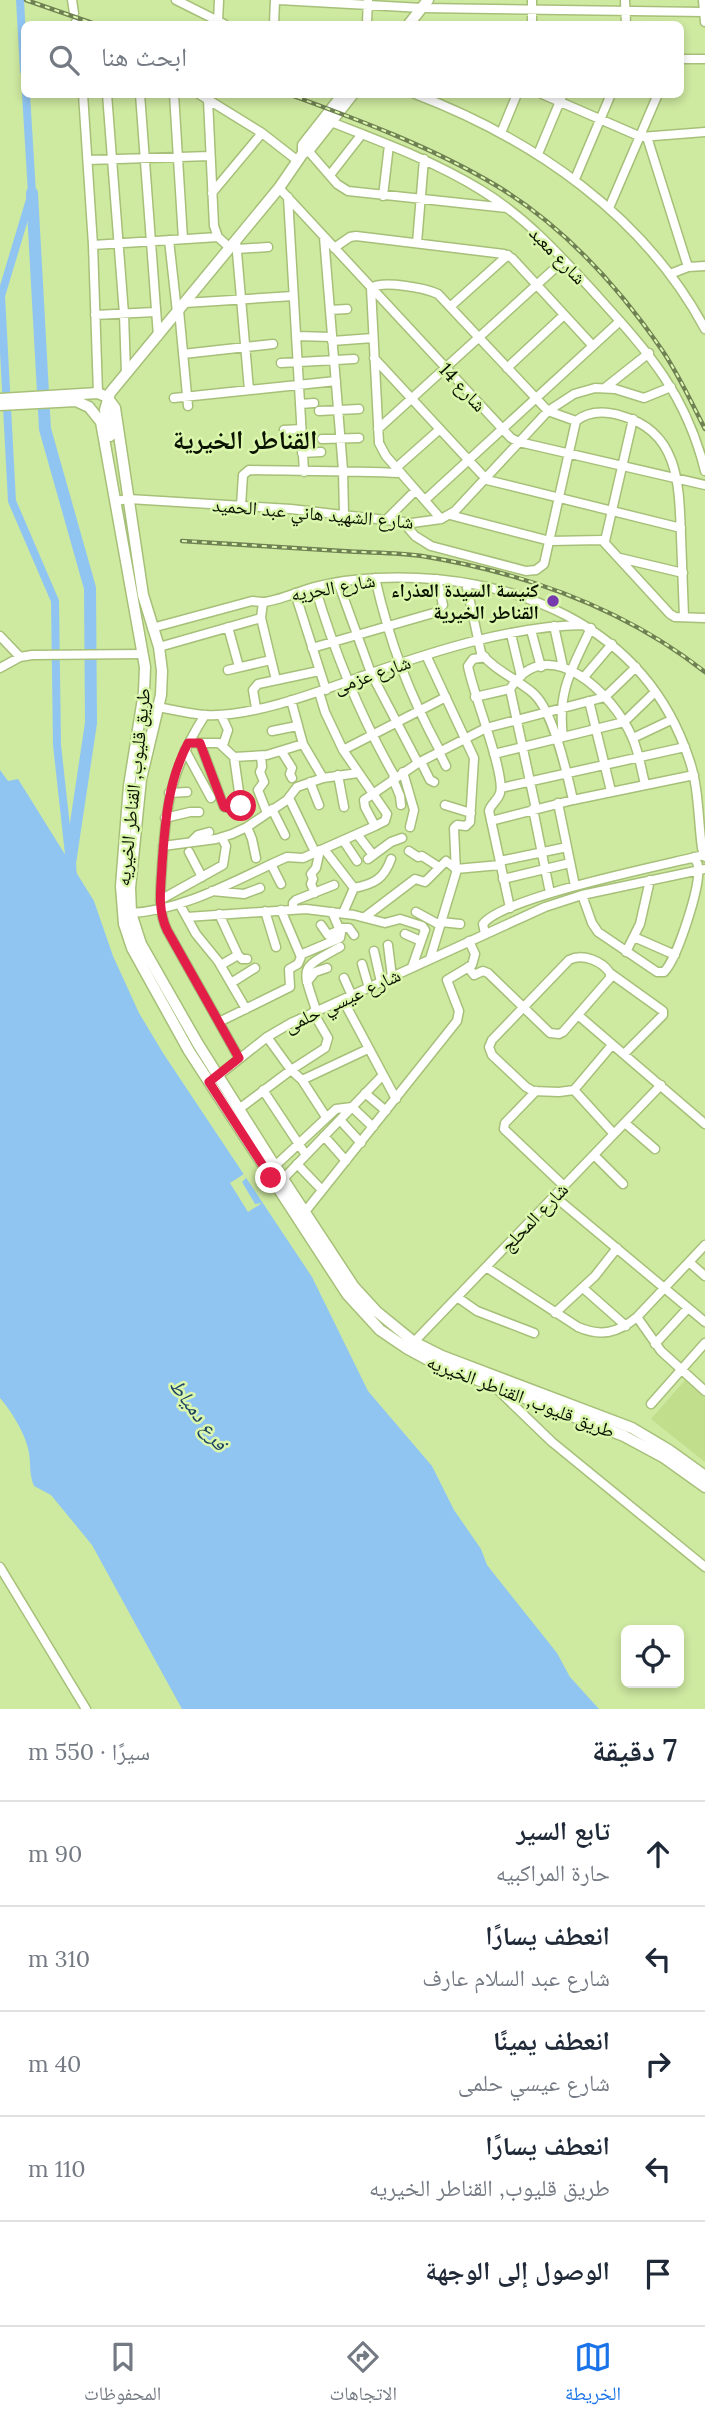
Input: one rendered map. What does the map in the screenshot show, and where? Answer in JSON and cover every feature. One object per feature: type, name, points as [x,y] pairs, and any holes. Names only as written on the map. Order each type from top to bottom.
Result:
[{"type":"main road","points":[[411,21],[425,4]]},
{"type":"main road","points":[[103,395],[126,374],[234,246],[279,188],[340,98]]},
{"type":"main road","points":[[303,152],[351,98]]},
{"type":"main road","points":[[0,399],[84,392],[103,395]]},
{"type":"main road","points":[[103,395],[115,463],[112,477]]},
{"type":"main road","name":"طريق قليوب, القناطر الخيريه","points":[[103,395],[116,413],[143,595],[159,648],[162,671],[158,707],[139,789],[130,888],[131,914],[141,944],[213,1079],[239,1109],[304,1213],[364,1300],[411,1345],[436,1364],[496,1388],[640,1433],[705,1476]]},
{"type":"main road","name":"طريق قليوب, القناطر الخيريه","points":[[0,405],[76,401],[89,407],[101,422],[144,654],[144,692],[129,786],[121,911],[132,948],[347,1294],[380,1330],[577,1412],[644,1446],[705,1487]]},
{"type":"street","points":[[72,0],[75,20]]},
{"type":"street","points":[[219,0],[221,21]]},
{"type":"street","points":[[274,21],[277,0],[532,5],[625,11],[704,12]]},
{"type":"street","points":[[625,0],[626,21]]},
{"type":"street","points":[[704,0],[705,22]]},
{"type":"street","points":[[180,1],[217,21]]},
{"type":"street","points":[[368,2],[368,21]]},
{"type":"street","points":[[684,59],[705,59]]},
{"type":"street","points":[[83,98],[95,315],[103,395]]},
{"type":"street","points":[[107,98],[126,374]]},
{"type":"street","points":[[140,98],[158,335]]},
{"type":"street","points":[[174,98],[183,239]]},
{"type":"street","points":[[205,98],[262,133],[303,152],[348,191],[508,208]]},
{"type":"street","points":[[437,98],[538,154],[575,179],[609,208],[670,274],[705,329]]},
{"type":"street","points":[[501,133],[515,98]]},
{"type":"street","points":[[538,154],[562,98],[601,120],[644,137],[705,132]]},
{"type":"street","points":[[575,179],[609,98]]},
{"type":"street","points":[[609,208],[644,137],[657,98]]},
{"type":"street","points":[[208,100],[214,226],[218,237]]},
{"type":"street","name":"شارع معبد","points":[[331,122],[424,159],[481,190],[528,223],[649,353],[671,387],[691,427],[705,471]]},
{"type":"street","points":[[212,193],[262,133]]},
{"type":"street","points":[[330,175],[362,134]]},
{"type":"street","points":[[644,137],[688,267]]},
{"type":"street","points":[[383,196],[389,145]]},
{"type":"street","points":[[88,160],[211,156]]},
{"type":"street","points":[[417,243],[424,159]]},
{"type":"street","name":"شارع 14","points":[[279,188],[502,429],[519,442],[705,485]]},
{"type":"street","points":[[288,197],[304,472]]},
{"type":"street","points":[[334,248],[349,237],[356,236],[497,252],[508,256],[593,346]]},
{"type":"street","points":[[93,245],[218,237],[234,246],[268,247]]},
{"type":"street","points":[[324,237],[343,470],[344,514]]},
{"type":"street","points":[[169,240],[180,308],[188,406]]},
{"type":"street","points":[[234,246],[249,390]]},
{"type":"street","points":[[451,306],[508,256]]},
{"type":"street","points":[[378,429],[564,260]]},
{"type":"street","points":[[670,274],[688,267],[705,266]]},
{"type":"street","points":[[576,421],[548,411],[438,294],[379,284],[371,288],[378,429],[382,450],[425,500],[446,517],[486,480],[548,411],[574,394],[606,387],[649,353]]},
{"type":"street","points":[[180,308],[241,299],[293,296]]},
{"type":"street","points":[[330,310],[346,309]]},
{"type":"street","points":[[95,315],[155,312]]},
{"type":"street","points":[[507,368],[564,314]]},
{"type":"street","points":[[425,500],[620,321]]},
{"type":"street","points":[[296,336],[373,338]]},
{"type":"street","points":[[183,354],[273,344]]},
{"type":"street","points":[[374,358],[486,480],[681,528]]},
{"type":"street","points":[[281,363],[354,359]]},
{"type":"street","points":[[174,398],[336,381]]},
{"type":"street","points":[[606,387],[644,398],[671,387]]},
{"type":"street","points":[[300,404],[338,410],[359,409]]},
{"type":"street","points":[[403,522],[415,536],[432,546],[526,571],[536,570],[544,564],[576,421],[588,414],[601,412],[633,419],[651,431],[665,447],[678,480],[684,617]]},
{"type":"street","points":[[633,419],[605,541],[670,614],[705,618]]},
{"type":"street","points":[[284,430],[301,429]]},
{"type":"street","points":[[241,506],[242,478],[246,471],[399,471],[440,429]]},
{"type":"street","points":[[322,439],[359,438]]},
{"type":"street","points":[[302,453],[321,452]]},
{"type":"street","points":[[386,520],[416,490]]},
{"type":"street","name":"شارع الشهيد هاني عبد الحميد","points":[[115,500],[241,506],[422,523],[446,517],[550,541],[598,538],[605,541]]},
{"type":"street","points":[[620,558],[682,573]]},
{"type":"street","points":[[375,578],[398,664],[446,766]]},
{"type":"street","name":"شارع الحريه","points":[[152,628],[252,601],[263,602],[338,582],[375,578],[437,579],[466,583],[527,599],[588,626],[636,667],[655,692],[685,747],[695,777],[704,856]]},
{"type":"street","points":[[312,648],[440,611],[443,605],[437,579]]},
{"type":"street","points":[[338,582],[372,673],[396,722],[430,780],[434,782]]},
{"type":"street","points":[[466,583],[478,642],[485,657],[518,678],[546,711],[559,738],[573,800]]},
{"type":"street","points":[[315,587],[331,642],[371,735],[397,776],[414,810],[423,814]]},
{"type":"street","points":[[131,914],[161,911],[180,905],[287,857],[299,859],[385,821],[387,817],[374,792],[343,750],[325,712],[319,671],[295,593]]},
{"type":"street","points":[[263,602],[261,618],[276,680]]},
{"type":"street","points":[[159,648],[261,618]]},
{"type":"street","points":[[554,626],[568,668]]},
{"type":"street","name":"شارع عزمى","points":[[158,707],[221,715],[323,691],[426,655],[478,642],[554,626],[588,626]]},
{"type":"street","points":[[559,738],[568,668],[588,626]]},
{"type":"street","points":[[228,627],[239,667]]},
{"type":"street","points":[[531,630],[541,667]]},
{"type":"street","points":[[511,634],[518,678]]},
{"type":"street","points":[[0,636],[20,657]]},
{"type":"street","points":[[584,677],[612,644]]},
{"type":"street","points":[[0,668],[20,657],[33,655],[144,654]]},
{"type":"street","points":[[426,655],[466,739],[474,758],[475,769],[468,825],[457,825],[454,828],[456,869],[430,959]]},
{"type":"street","points":[[485,657],[473,659],[468,666],[494,754],[501,788],[499,796],[489,807],[510,908]]},
{"type":"street","points":[[228,670],[271,660]]},
{"type":"street","points":[[475,697],[510,689],[518,678],[541,667],[568,668],[584,677],[605,697],[624,722],[633,738],[645,784]]},
{"type":"street","points":[[375,826],[364,803],[367,797],[397,776],[486,728],[605,697],[636,667]]},
{"type":"street","points":[[256,708],[254,688],[258,684],[319,671]]},
{"type":"street","points":[[510,689],[550,893]]},
{"type":"street","points":[[494,754],[624,722],[655,692]]},
{"type":"street","points":[[343,750],[446,697]]},
{"type":"street","points":[[291,700],[303,744],[323,778]]},
{"type":"street","points":[[589,701],[611,791]]},
{"type":"street","points":[[205,715],[186,746],[169,793],[163,846],[161,911],[167,930],[239,1058]]},
{"type":"street","points":[[221,715],[228,730],[223,745]]},
{"type":"street","points":[[633,738],[671,720]]},
{"type":"street","points":[[272,731],[297,726]]},
{"type":"street","points":[[186,746],[200,743],[223,745],[234,757],[241,806],[237,810],[223,806],[200,743]]},
{"type":"street","points":[[234,757],[261,757],[303,744]]},
{"type":"street","points":[[186,746],[211,798]]},
{"type":"street","points":[[501,788],[685,747]]},
{"type":"street","points":[[282,752],[292,768],[292,778]]},
{"type":"street","points":[[261,757],[260,772],[264,782],[258,790],[285,835]]},
{"type":"street","points":[[163,846],[222,838],[247,827],[289,799],[294,788],[323,778],[358,773]]},
{"type":"street","points":[[338,775],[344,807]]},
{"type":"street","points":[[397,776],[401,805]]},
{"type":"street","points":[[491,821],[645,784],[695,777],[705,779]]},
{"type":"street","points":[[310,782],[319,805]]},
{"type":"street","points":[[169,793],[187,792]]},
{"type":"street","points":[[289,799],[320,850],[354,888]]},
{"type":"street","points":[[558,803],[575,886]]},
{"type":"street","points":[[445,805],[471,813]]},
{"type":"street","points":[[410,827],[414,810]]},
{"type":"street","points":[[165,818],[199,812]]},
{"type":"street","points":[[247,827],[253,839],[256,858]]},
{"type":"street","points":[[191,842],[198,835],[209,832]]},
{"type":"street","points":[[357,834],[370,857],[391,842],[402,838]]},
{"type":"street","points":[[160,900],[223,865],[226,845],[222,838]]},
{"type":"street","points":[[343,840],[356,861]]},
{"type":"street","points":[[365,917],[415,879],[425,882],[447,861],[456,869],[500,863],[567,847]]},
{"type":"street","points":[[300,877],[311,874],[316,868],[320,850]]},
{"type":"street","points":[[409,851],[439,867]]},
{"type":"street","points":[[189,852],[202,877]]},
{"type":"street","name":"شارع عيسي حلمى","points":[[485,934],[482,929],[485,921],[550,893],[704,856]]},
{"type":"street","points":[[582,895],[598,932],[657,972],[664,972],[675,955],[702,870],[694,857]]},
{"type":"street","points":[[354,888],[373,884],[382,877],[391,859]]},
{"type":"street","points":[[503,879],[570,863]]},
{"type":"street","points":[[271,864],[281,884]]},
{"type":"street","name":"شارع عيسي حلمى","points":[[213,1079],[267,1037],[314,1011],[531,912],[582,895],[702,870]]},
{"type":"street","points":[[311,874],[315,893]]},
{"type":"street","points":[[626,952],[644,909],[650,880]]},
{"type":"street","points":[[293,909],[294,902],[334,885]]},
{"type":"street","points":[[210,891],[244,894],[260,888]]},
{"type":"street","points":[[343,913],[354,888]]},
{"type":"street","points":[[180,905],[196,934],[221,965],[246,1009]]},
{"type":"street","points":[[187,917],[293,909],[343,913],[388,923],[400,919],[422,926],[425,930],[412,967]]},
{"type":"street","points":[[219,1022],[289,988],[289,969],[300,962],[300,955],[281,910]]},
{"type":"street","points":[[265,911],[276,947]]},
{"type":"street","points":[[300,955],[314,949],[325,950],[336,946],[340,929],[332,912]]},
{"type":"street","points":[[416,912],[441,924],[460,924]]},
{"type":"street","points":[[219,914],[243,957],[221,965]]},
{"type":"street","points":[[321,925],[328,935],[349,928],[354,935]]},
{"type":"street","points":[[405,934],[422,941]]},
{"type":"street","points":[[634,937],[675,955]]},
{"type":"street","points":[[304,1213],[457,1021],[459,1011],[447,980],[472,965],[475,954],[470,941]]},
{"type":"street","points":[[388,946],[392,977]]},
{"type":"street","points":[[314,949],[317,960]]},
{"type":"street","points":[[239,1109],[327,1045],[327,1035],[314,1011],[306,969],[325,950]]},
{"type":"street","points":[[406,950],[417,953]]},
{"type":"street","points":[[374,951],[381,982]]},
{"type":"street","points":[[612,1045],[574,1090],[559,1092],[537,1091],[526,1087],[492,1055],[489,1047],[492,1040],[572,958],[580,957],[599,962],[663,1012],[624,1054]]},
{"type":"street","points":[[362,964],[369,988]]},
{"type":"street","points":[[468,967],[474,975],[483,971],[488,974],[523,1009],[550,1033],[555,1034],[563,1032],[610,978],[610,973]]},
{"type":"street","points":[[231,983],[255,968]]},
{"type":"street","points":[[307,982],[315,972],[327,968]]},
{"type":"street","points":[[344,978],[347,998],[368,1049],[396,1099]]},
{"type":"street","points":[[578,1015],[705,1124]]},
{"type":"street","points":[[267,1037],[291,1070],[302,1080],[326,1118]]},
{"type":"street","points":[[302,1080],[368,1049]]},
{"type":"street","points":[[282,1179],[382,1076]]},
{"type":"street","name":"شارع المحلج","points":[[411,1345],[661,1085]]},
{"type":"street","points":[[263,1090],[306,1155]]},
{"type":"street","points":[[574,1090],[614,1134]]},
{"type":"street","points":[[537,1091],[505,1122],[504,1129],[564,1186]]},
{"type":"street","points":[[365,1093],[386,1111]]},
{"type":"street","points":[[275,1166],[336,1109],[352,1107]]},
{"type":"street","points":[[352,1107],[373,1127]]},
{"type":"street","points":[[340,1120],[361,1143]]},
{"type":"street","points":[[625,1123],[655,1149]]},
{"type":"street","points":[[324,1136],[346,1161]]},
{"type":"street","points":[[594,1155],[623,1184]]},
{"type":"street","points":[[297,1164],[322,1190]]},
{"type":"street","points":[[554,1196],[705,1322]]},
{"type":"street","points":[[486,1267],[588,1332],[610,1333],[626,1326],[637,1317],[705,1246]]},
{"type":"street","points":[[555,1312],[583,1288],[617,1248]]},
{"type":"street","points":[[689,1262],[705,1276]]},
{"type":"street","points":[[583,1288],[626,1326]]},
{"type":"street","points":[[457,1297],[477,1311],[534,1333]]},
{"type":"street","points":[[655,1344],[688,1308]]},
{"type":"street","points":[[637,1317],[655,1344],[705,1391]]},
{"type":"street","points":[[652,1404],[705,1343]]},
{"type":"street","points":[[496,1388],[552,1442],[705,1567]]},
{"type":"street","points":[[0,1567],[86,1709]]},
{"type":"shaded area","points":[[686,1379],[705,1397],[705,1462],[651,1419]]},
{"type":"water","name":"فرع دمياط","points":[[0,770],[8,781],[18,779],[94,901],[113,956],[139,1013],[312,1277],[368,1391],[432,1466],[454,1510],[481,1549],[487,1565],[557,1653],[570,1677],[599,1709],[182,1709],[92,1545],[51,1495],[34,1486],[25,1439],[0,1398]]},
{"type":"pier","points":[[244,1174],[246,1178],[242,1182],[255,1204],[262,1203],[248,1212],[230,1183]]},
{"type":"waterway","points":[[20,0],[21,21]]},
{"type":"waterway","points":[[26,98],[32,193],[1,296],[12,501],[55,601],[57,745],[70,863]]},
{"type":"waterway","points":[[32,193],[45,429],[90,588],[91,723],[70,863],[71,880]]},
{"type":"railway","points":[[26,0],[86,21]]},
{"type":"railway","points":[[299,98],[368,124],[447,159],[497,186],[544,219],[588,259],[645,326],[674,369],[705,429]]},
{"type":"railway","points":[[182,541],[412,555],[498,572],[535,583],[606,611],[673,649],[705,672]]},
{"type":"place","name":"كنيسة السيدة العذراء القناطر الخيرية","points":[[553,601]]},
{"type":"district","name":"القناطر الخيرية","points":[[245,439]]},
{"type":"route","points":[[241,806],[237,810],[224,807],[200,743],[188,743],[175,774],[167,804],[160,906],[167,930],[239,1058],[209,1082],[271,1178]]}]
